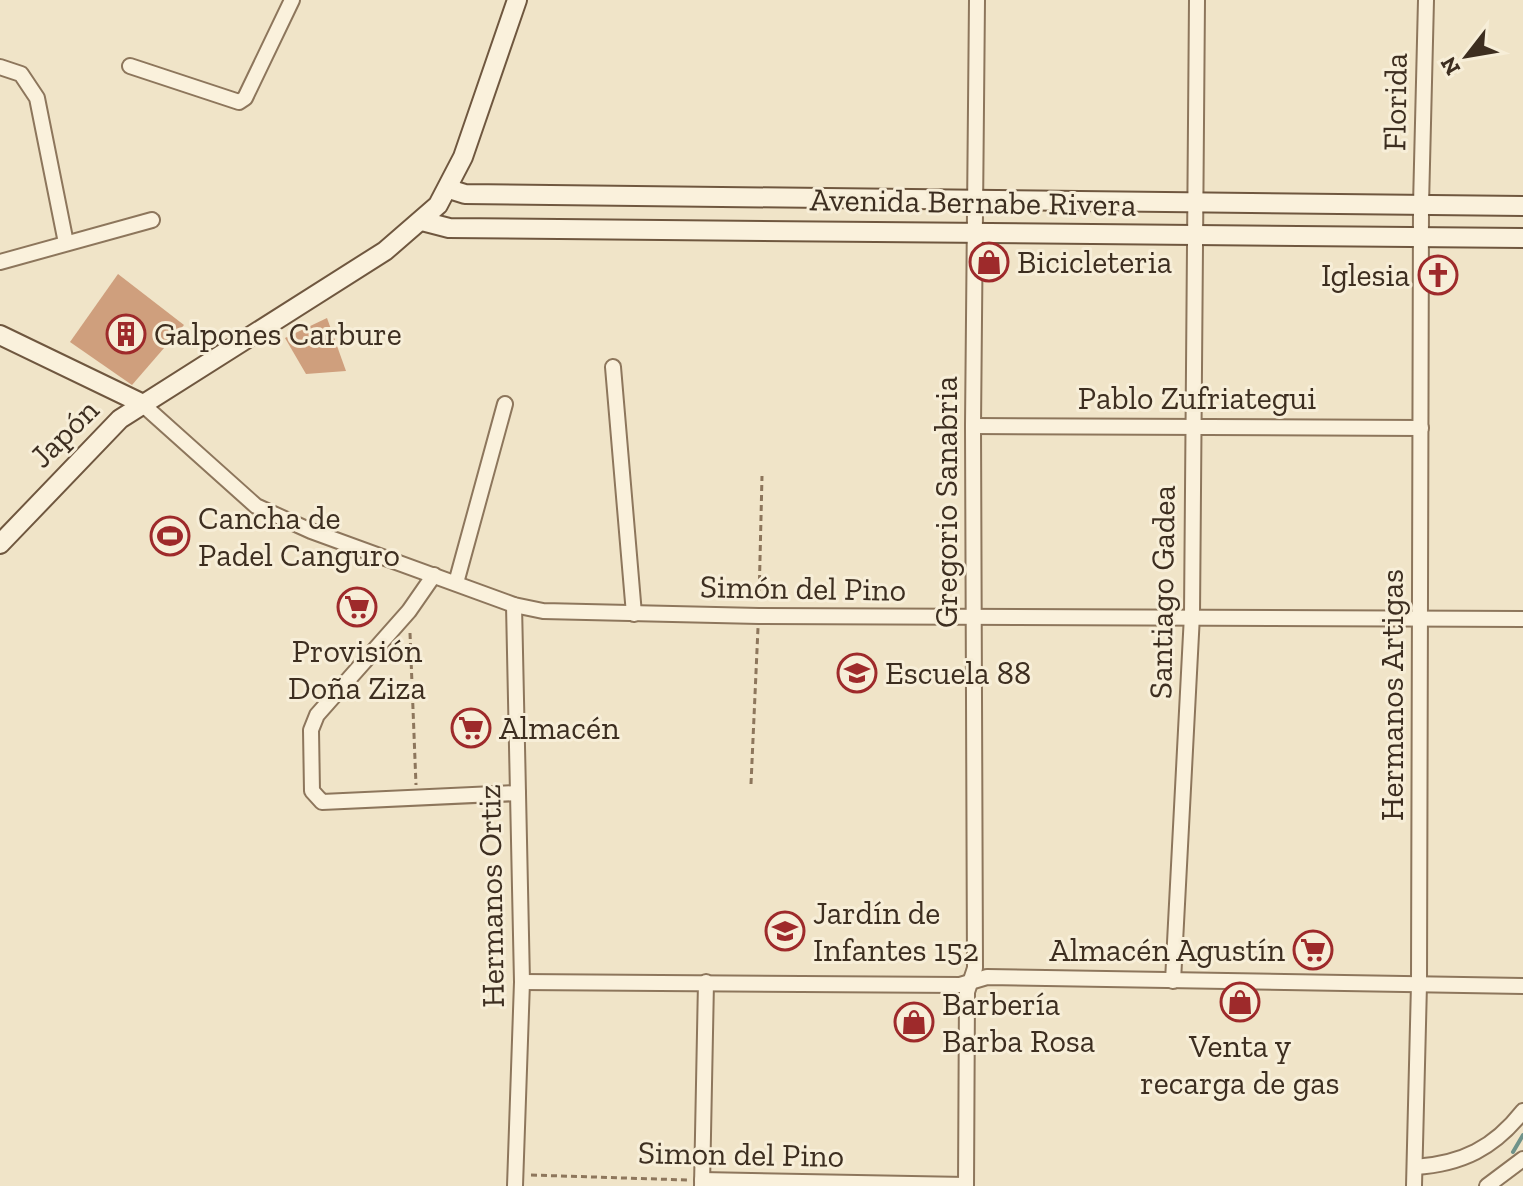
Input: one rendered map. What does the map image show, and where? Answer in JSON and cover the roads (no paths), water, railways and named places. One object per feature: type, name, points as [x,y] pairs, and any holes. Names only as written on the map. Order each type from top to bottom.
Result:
[{"type":"street","points":[[130,66],[239,102],[245,98],[292,0]]},
{"type":"street","points":[[449,189],[517,0]]},
{"type":"street","name":"Gregorio Sanabria","points":[[966,1186],[967,992],[975,968],[973,426],[977,0]]},
{"type":"street","name":"Santiago Gadea","points":[[1173,981],[1192,615],[1197,0]]},
{"type":"street","name":"Florida","points":[[1421,205],[1426,0]]},
{"type":"street","points":[[0,67],[21,74],[37,98],[66,243]]},
{"type":"street","name":"Avenida Bernabe Rivera","points":[[449,189],[465,194],[1523,206]]},
{"type":"street","name":"Japón","points":[[0,544],[87,451],[141,403],[385,251],[422,221],[449,189]]},
{"type":"street","name":"Hermanos Artigas","points":[[1414,1186],[1419,984],[1421,205]]},
{"type":"street","points":[[0,262],[152,220]]},
{"type":"street","name":"Avenida Bernabe Rivera","points":[[422,221],[449,228],[1523,238]]},
{"type":"street","points":[[0,335],[141,403]]},
{"type":"street","points":[[613,367],[634,614]]},
{"type":"street","name":"Simón del Pino","points":[[141,403],[256,506],[311,531],[514,605],[543,611],[975,618],[1192,615],[1523,619]]},
{"type":"street","points":[[456,583],[505,404]]},
{"type":"street","name":"Pablo Zufriategui","points":[[973,426],[1421,428]]},
{"type":"street","points":[[434,575],[409,611],[313,722],[312,791],[322,802],[518,793]]},
{"type":"street","name":"Hermanos Ortiz","points":[[514,605],[522,982],[515,1180]]},
{"type":"street","points":[[522,982],[960,985],[987,977],[1523,986]]},
{"type":"street","points":[[702,1183],[706,982]]},
{"type":"street","points":[[1415,1167],[1456,1162],[1478,1152],[1508,1130],[1523,1111]]},
{"type":"street","points":[[1487,1186],[1523,1159]]},
{"type":"street","name":"Simon del Pino","points":[[702,1183],[966,1186]]},
{"type":"waterway","points":[[1513,1152],[1523,1135]]},
{"type":"place","name":"Bicicleteria","points":[[989,262]]},
{"type":"place","name":"Iglesia","points":[[1438,275]]},
{"type":"place","name":"Galpones Carbure","points":[[126,334]]},
{"type":"place","name":"Cancha de Padel Canguro","points":[[170,536]]},
{"type":"place","name":"Provisión Doña Ziza","points":[[357,607]]},
{"type":"place","name":"Escuela 88","points":[[857,673]]},
{"type":"place","name":"Almacén","points":[[471,728]]},
{"type":"place","name":"Jardín de Infantes 152","points":[[785,931]]},
{"type":"place","name":"Almacén Agustín","points":[[1313,950]]},
{"type":"place","name":"Venta y recarga de gas","points":[[1240,1002]]},
{"type":"place","name":"Barbería Barba Rosa","points":[[914,1022]]}]
